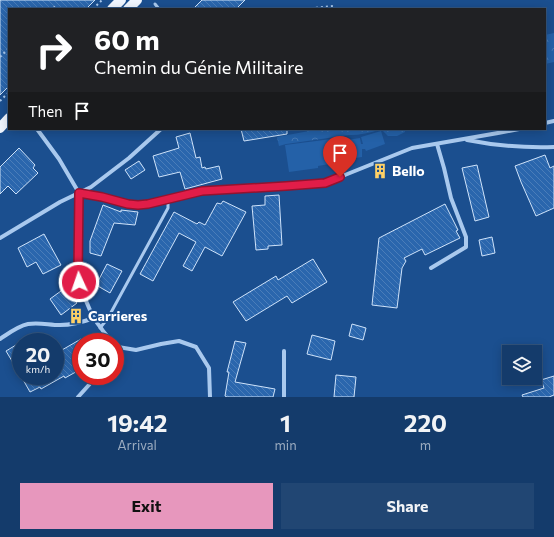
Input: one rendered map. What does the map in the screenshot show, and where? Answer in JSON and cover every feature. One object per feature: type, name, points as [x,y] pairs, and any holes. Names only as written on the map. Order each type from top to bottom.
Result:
[{"type":"main road","points":[[113,8],[121,0]]},
{"type":"main road","points":[[129,8],[137,0]]},
{"type":"main road","points":[[0,128],[8,119]]},
{"type":"street","points":[[38,130],[59,159],[79,193],[79,282],[82,293],[94,318],[105,333]]},
{"type":"street","points":[[0,238],[60,202],[91,187],[103,179],[160,130]]},
{"type":"street","points":[[79,193],[138,205],[168,200],[202,191],[325,183],[412,148],[514,130]]},
{"type":"street","points":[[463,140],[491,145],[528,148],[554,147]]},
{"type":"street","points":[[431,268],[466,248],[466,237],[451,198],[438,144]]},
{"type":"street","points":[[0,339],[19,327],[28,324],[38,323],[65,325],[94,318]]},
{"type":"street","points":[[124,346],[136,350],[179,341],[196,347],[209,368],[210,397]]},
{"type":"street","points":[[284,352],[284,397]]},
{"type":"street","points":[[78,397],[89,385]]},
{"type":"lane","points":[[100,328],[108,318],[168,208],[168,200]]},
{"type":"path","points":[[94,8],[102,0]]},
{"type":"path","points":[[312,8],[334,6]]},
{"type":"path","points":[[0,57],[8,49]]},
{"type":"path","points":[[0,101],[8,93]]},
{"type":"green space","points":[[554,33],[554,62],[546,64],[546,35]]},
{"type":"green space","points":[[315,130],[378,130],[365,134],[349,135],[279,146],[277,137]]},
{"type":"green space","points":[[382,130],[405,130],[405,132],[397,136],[388,136]]},
{"type":"green space","points":[[381,131],[385,144],[366,151],[365,149],[362,149],[362,157],[349,159],[346,162],[343,159],[337,160],[337,163],[332,164],[331,166],[329,164],[318,166],[318,168],[289,172],[285,145],[347,137],[347,140],[360,138],[361,144],[363,144],[361,137]]},
{"type":"building","points":[[0,0],[95,0],[87,8],[8,8],[8,87],[0,95]]},
{"type":"building","points":[[202,0],[245,0],[237,8],[194,8]]},
{"type":"building","points":[[241,130],[287,130],[287,134],[244,141]]},
{"type":"building","points":[[190,133],[196,158],[200,157],[202,168],[205,167],[206,169],[219,166],[222,179],[185,189],[180,172],[159,177],[153,156],[179,148],[176,137]]},
{"type":"building","points":[[19,148],[35,165],[33,168],[38,173],[16,194],[8,186],[0,194],[0,167]]},
{"type":"building","points":[[545,155],[550,168],[554,166],[554,208],[536,216],[515,166]]},
{"type":"building","points":[[139,161],[145,170],[131,179],[125,170]]},
{"type":"building","points":[[477,165],[489,217],[475,221],[462,168]]},
{"type":"building","points":[[279,195],[282,245],[268,246],[268,249],[256,250],[252,206],[265,205],[265,196]]},
{"type":"building","points":[[223,201],[246,212],[222,256],[205,247],[192,271],[183,266],[196,242],[179,233],[153,281],[140,274],[174,212],[197,224],[199,222],[205,225],[217,203],[221,204]]},
{"type":"building","points":[[445,204],[458,230],[456,231],[460,238],[425,255],[422,249],[404,258],[406,261],[402,268],[397,308],[372,305],[379,238]]},
{"type":"building","points":[[103,205],[121,212],[121,210],[138,212],[135,225],[114,223],[101,256],[90,253],[90,241]]},
{"type":"building","points":[[44,234],[61,265],[43,274],[36,262],[27,267],[18,248]]},
{"type":"building","points":[[492,237],[495,253],[482,256],[479,240]]},
{"type":"building","points":[[313,259],[327,282],[292,303],[287,296],[246,321],[233,302],[276,276],[278,280]]},
{"type":"building","points":[[107,264],[122,271],[110,293],[96,285]]},
{"type":"building","points":[[65,288],[77,303],[61,315],[50,299]]},
{"type":"building","points":[[352,324],[366,328],[363,340],[349,336]]},
{"type":"building","points":[[312,335],[335,341],[331,360],[307,354]]},
{"type":"building","points":[[235,341],[246,343],[235,382],[275,389],[273,397],[225,396],[229,372],[227,372]]},
{"type":"building","points":[[72,344],[72,374],[65,378],[64,376],[64,349]]},
{"type":"building","points":[[12,347],[12,361],[6,351]]},
{"type":"building","points":[[336,375],[356,377],[354,397],[334,397]]},
{"type":"building","points":[[554,376],[554,395],[549,397],[523,397],[522,395],[544,388],[542,380]]},
{"type":"building","points":[[26,385],[48,385],[41,389],[40,387],[30,392]]},
{"type":"place","name":"Bello","points":[[380,171]]},
{"type":"place","name":"Carrieres","points":[[76,316]]},
{"type":"route","points":[[79,282],[79,193],[138,205],[168,200],[202,191],[325,183],[340,177]]}]
